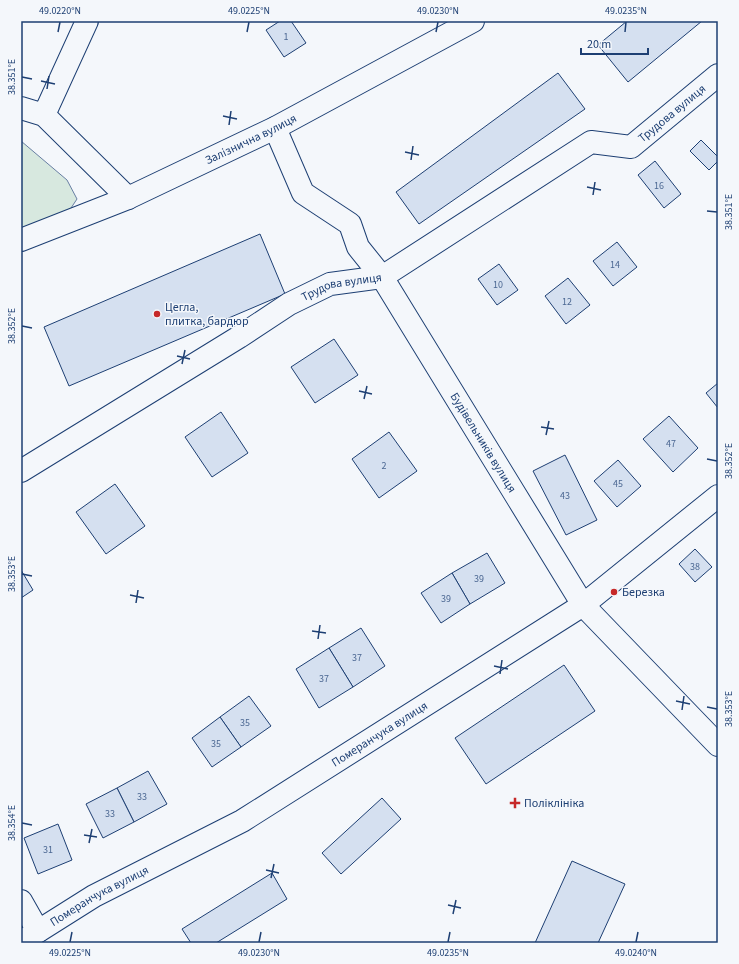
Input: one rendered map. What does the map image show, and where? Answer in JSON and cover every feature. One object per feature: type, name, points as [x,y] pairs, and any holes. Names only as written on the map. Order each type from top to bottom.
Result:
[{"type":"street","points":[[44,115],[87,21]]},
{"type":"street","name":"Залізнична вулиця","points":[[21,240],[128,198],[275,128],[473,21]]},
{"type":"street","name":"Трудова вулиця","points":[[21,471],[239,337],[289,304],[330,284],[382,277],[591,142],[631,147],[718,75]]},
{"type":"street","points":[[21,108],[44,115],[128,198]]},
{"type":"street","name":"Будівельників вулиця","points":[[275,128],[303,193],[350,224],[358,248],[382,277],[583,605],[718,745]]},
{"type":"street","name":"Померанчука вулиця","points":[[29,936],[94,896],[242,821],[583,605],[718,496]]},
{"type":"street","points":[[21,901],[29,936]]},
{"type":"shaded area","points":[[21,141],[67,180],[77,199],[69,211],[21,232]]},
{"type":"building","points":[[280,21],[291,21],[306,43],[284,57],[266,30]]},
{"type":"building","points":[[627,21],[702,21],[628,82],[598,45]]},
{"type":"building","points":[[558,73],[585,109],[419,224],[396,192]]},
{"type":"building","points":[[701,140],[718,157],[718,161],[709,170],[690,151]]},
{"type":"building","points":[[655,161],[681,194],[664,208],[638,175]]},
{"type":"building","points":[[260,234],[285,294],[69,386],[44,327]]},
{"type":"building","points":[[617,242],[637,267],[613,286],[593,261]]},
{"type":"building","points":[[499,264],[518,290],[497,305],[478,279]]},
{"type":"building","points":[[568,278],[590,305],[566,324],[545,296]]},
{"type":"building","points":[[334,339],[358,375],[315,403],[291,367]]},
{"type":"building","points":[[718,383],[718,408],[706,393]]},
{"type":"building","points":[[221,412],[248,453],[212,477],[185,437]]},
{"type":"building","points":[[669,416],[698,448],[673,472],[643,439]]},
{"type":"building","points":[[389,432],[417,471],[379,498],[352,459]]},
{"type":"building","points":[[565,455],[597,520],[566,535],[533,471]]},
{"type":"building","points":[[618,460],[641,486],[617,507],[594,481]]},
{"type":"building","points":[[115,484],[145,526],[106,554],[76,512]]},
{"type":"building","points":[[695,549],[712,567],[695,582],[679,564]]},
{"type":"building","points":[[487,553],[505,583],[470,604],[452,573]]},
{"type":"building","points":[[21,570],[33,590],[21,598]]},
{"type":"building","points":[[452,573],[470,604],[441,623],[421,593]]},
{"type":"building","points":[[361,628],[385,666],[353,687],[329,648]]},
{"type":"building","points":[[329,648],[353,687],[319,708],[296,669]]},
{"type":"building","points":[[564,665],[595,711],[486,784],[455,738]]},
{"type":"building","points":[[249,696],[271,726],[241,747],[220,717]]},
{"type":"building","points":[[220,717],[241,747],[212,767],[192,738]]},
{"type":"building","points":[[148,771],[167,804],[134,822],[117,788]]},
{"type":"building","points":[[117,788],[134,822],[103,838],[86,804]]},
{"type":"building","points":[[382,798],[401,819],[341,874],[322,853]]},
{"type":"building","points":[[58,824],[72,860],[38,874],[24,838]]},
{"type":"building","points":[[572,861],[625,884],[598,943],[535,943]]},
{"type":"building","points":[[272,873],[287,899],[216,943],[191,943],[182,929]]},
{"type":"place","name":"Цегла, плитка, бардюр","points":[[157,314]]},
{"type":"place","name":"Березка","points":[[614,592]]},
{"type":"place","name":"Поліклініка","points":[[515,803]]}]
